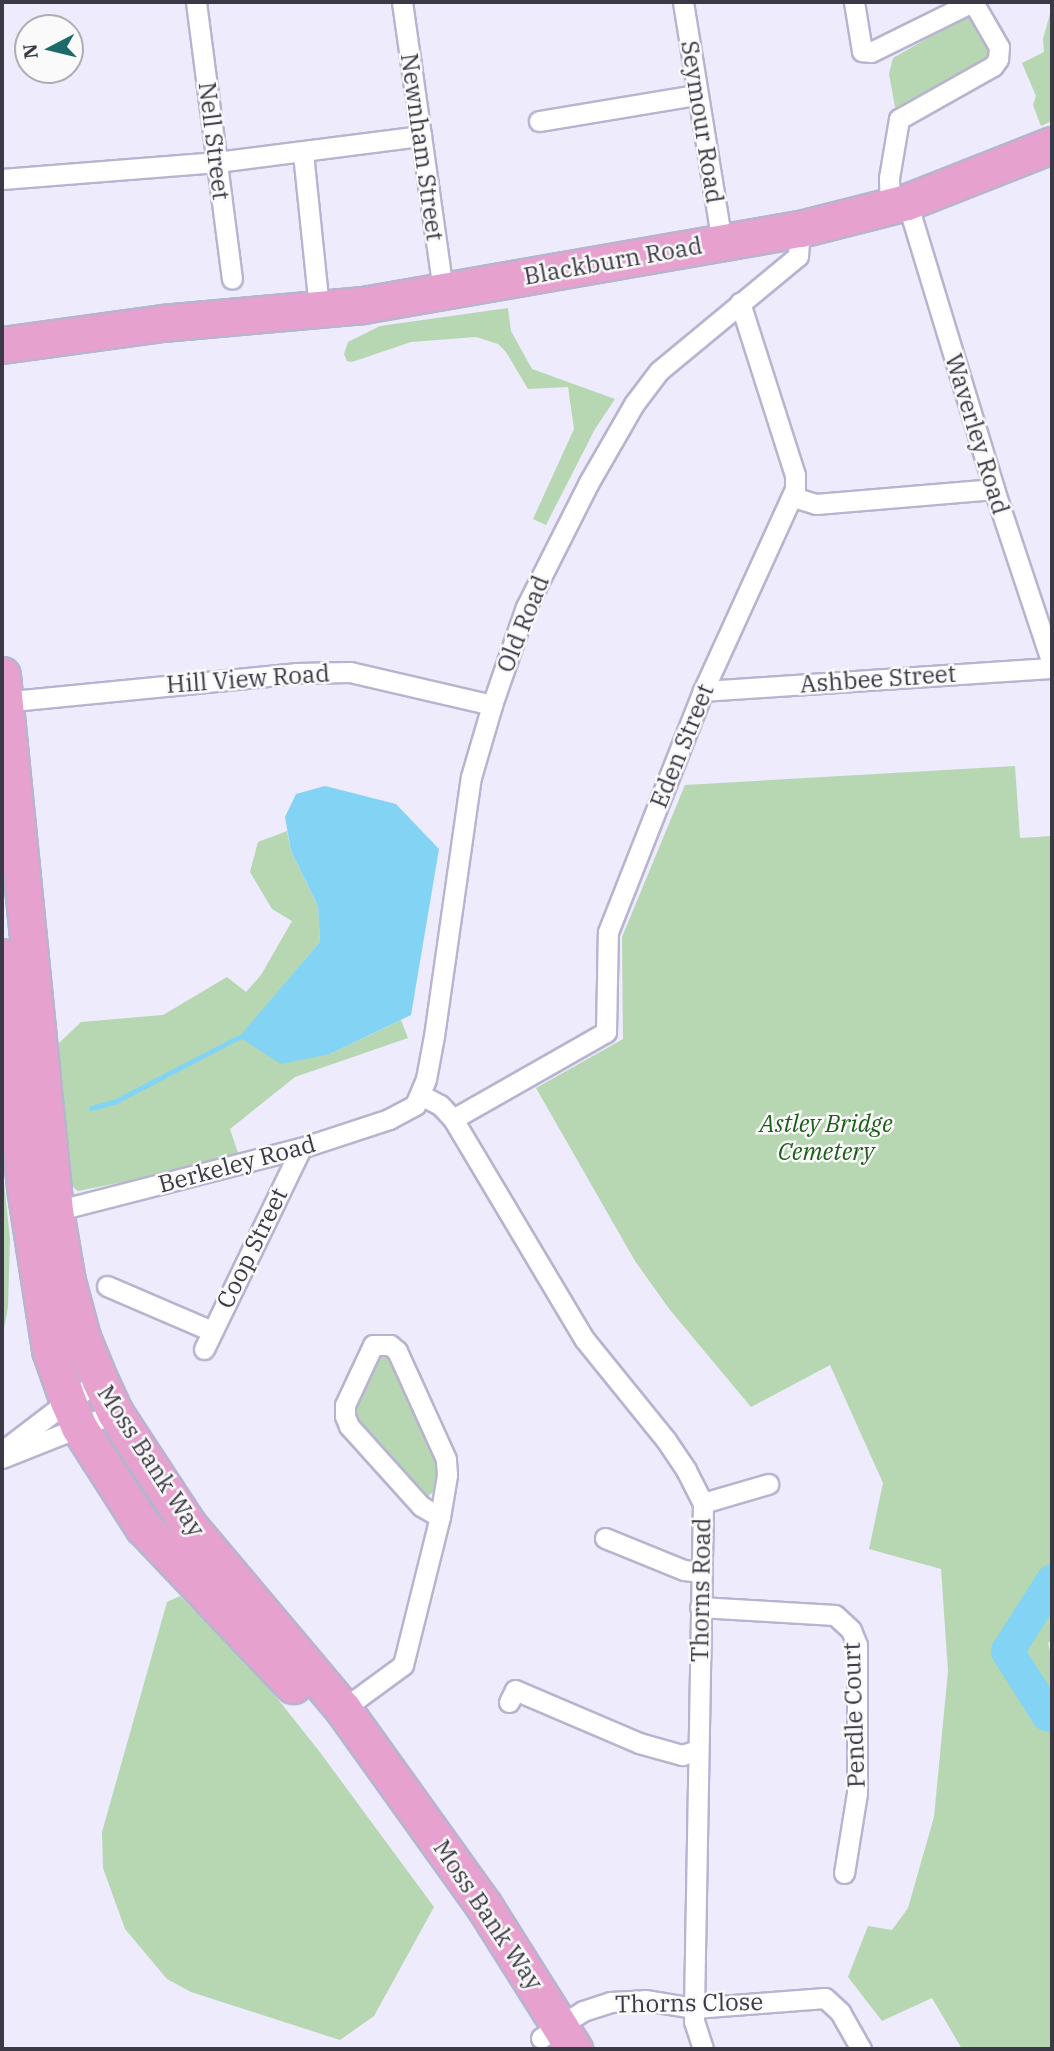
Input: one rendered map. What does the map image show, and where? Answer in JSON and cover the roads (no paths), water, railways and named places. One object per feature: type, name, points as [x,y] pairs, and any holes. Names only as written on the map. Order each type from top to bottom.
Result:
[{"type":"highway","name":"Blackburn Road","points":[[2,345],[162,323],[319,310],[800,229],[898,205],[1052,145]]},
{"type":"highway","name":"Blackburn Road","points":[[2,322],[162,323]]},
{"type":"highway","points":[[2,363],[38,339]]},
{"type":"highway","name":"Moss Bank Way","points":[[3,693],[55,1211],[67,1281],[82,1337],[100,1381],[115,1413],[189,1526],[343,1709],[484,1906],[556,2040]]},
{"type":"highway","name":"Moss Bank Way","points":[[2,957],[24,1188],[50,1350],[74,1414],[143,1528],[267,1655],[368,1778],[463,1916],[556,2040]]},
{"type":"street","name":"Nell Street","points":[[196,2],[232,279]]},
{"type":"street","name":"Newnham Street","points":[[402,2],[443,291]]},
{"type":"street","name":"Seymour Road","points":[[682,2],[722,242]]},
{"type":"street","points":[[854,2],[862,51],[871,52],[972,2]]},
{"type":"street","name":"Waverley Road","points":[[972,2],[999,47],[998,59],[993,66],[899,119],[889,178],[1052,666]]},
{"type":"street","points":[[539,121],[696,94]]},
{"type":"street","points":[[2,178],[217,162],[421,136]]},
{"type":"street","points":[[303,153],[319,310]]},
{"type":"street","name":"Old Road","points":[[418,1100],[434,1036],[471,778],[492,705],[526,607],[588,484],[634,404],[659,371],[798,256],[800,229]]},
{"type":"street","name":"Eden Street","points":[[453,1119],[606,1032],[608,932],[703,691],[793,497],[795,475],[740,303]]},
{"type":"street","points":[[793,497],[816,504],[994,489]]},
{"type":"street","name":"Ashbee Street","points":[[703,691],[1052,666]]},
{"type":"street","name":"Hill View Road","points":[[3,693],[296,673],[350,672],[492,705]]},
{"type":"street","name":"Thorns Road","points":[[418,1100],[440,1105],[453,1119],[585,1340],[666,1440],[703,1503],[694,2008],[696,2027],[703,2049]]},
{"type":"street","name":"Berkeley Road","points":[[55,1211],[301,1148],[389,1119],[418,1100]]},
{"type":"street","name":"Coop Street","points":[[204,1349],[301,1148]]},
{"type":"street","points":[[107,1286],[212,1331]]},
{"type":"street","points":[[343,1709],[402,1665],[440,1517],[447,1475],[446,1459],[397,1351],[390,1345],[373,1345],[345,1405],[345,1416],[349,1426],[421,1506],[440,1517]]},
{"type":"street","points":[[2,1458],[74,1414],[100,1381]]},
{"type":"street","points":[[2,1452],[74,1414],[115,1413]]},
{"type":"street","points":[[703,1503],[768,1484]]},
{"type":"street","points":[[605,1538],[684,1570],[701,1572]]},
{"type":"street","name":"Pendle Court","points":[[700,1607],[835,1615],[851,1630],[857,1645],[857,1793],[844,1873]]},
{"type":"street","points":[[509,1702],[515,1690],[639,1744],[682,1755],[697,1750]]},
{"type":"street","name":"Thorns Close","points":[[556,2040],[583,2011],[610,2002],[645,2000],[694,2008],[825,1998],[840,2012],[861,2049]]},
{"type":"water","points":[[325,786],[396,804],[439,849],[411,1015],[330,1054],[281,1064],[239,1037],[320,942],[318,906],[291,851],[285,817],[296,794]]},
{"type":"waterway","points":[[91,1108],[114,1102],[239,1037]]},
{"type":"waterway","points":[[1052,1580],[1007,1651],[1047,1714],[1052,1715]]},
{"type":"park label","name":"Astley Bridge Cemetery","points":[[826,1138]]}]
